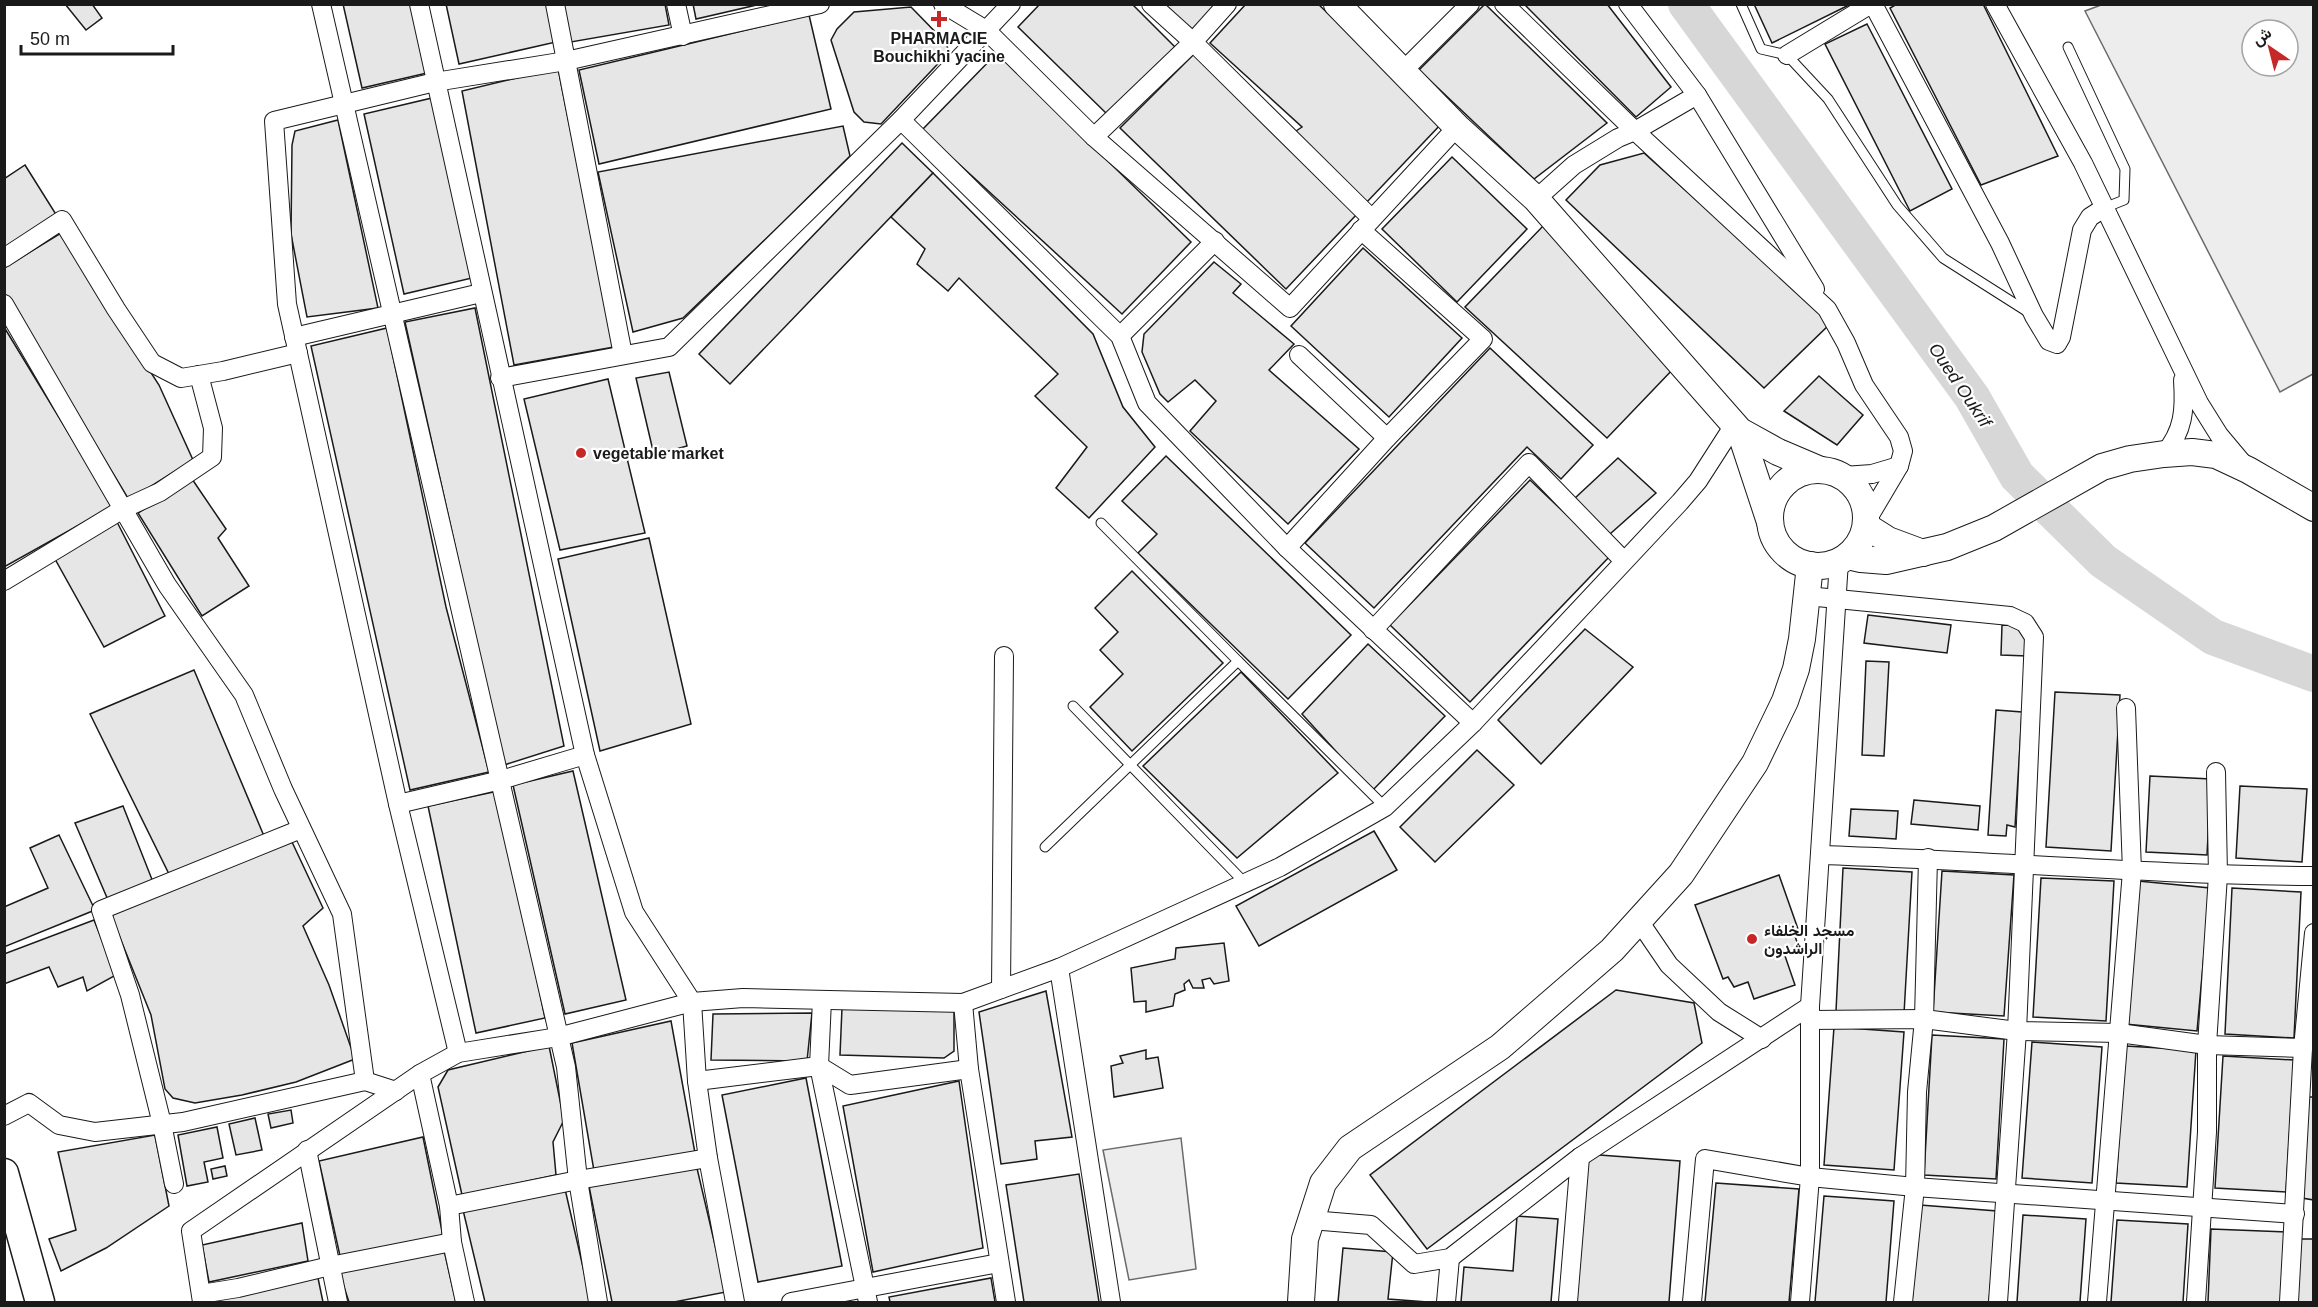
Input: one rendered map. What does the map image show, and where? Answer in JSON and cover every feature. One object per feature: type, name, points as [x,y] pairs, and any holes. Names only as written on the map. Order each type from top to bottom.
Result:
[{"type":"main road","points":[[4,1173],[40,1302]]},
{"type":"street","points":[[321,4],[566,1067],[578,1180],[598,1302]]},
{"type":"street","points":[[419,4],[481,293],[585,755],[634,912],[692,1002],[697,1081],[708,1158],[735,1302]]},
{"type":"street","points":[[555,4],[623,355]]},
{"type":"street","points":[[676,4],[682,36]]},
{"type":"street","points":[[458,1053],[398,804],[287,304],[274,121],[435,82],[566,61],[820,4]]},
{"type":"street","points":[[943,4],[986,30],[1094,137],[1290,308],[1457,127]]},
{"type":"street","points":[[500,378],[669,346],[901,120],[1011,4]]},
{"type":"street","points":[[1151,4],[1193,42],[1366,224],[1483,339],[1387,438],[1287,548]]},
{"type":"street","points":[[1094,137],[1193,42],[1227,4]]},
{"type":"street","points":[[1336,4],[1457,127],[1536,198],[1737,428],[1778,452],[1818,469],[1844,476],[1859,491],[1866,510],[1866,523]]},
{"type":"street","points":[[1402,72],[1470,4]]},
{"type":"street","points":[[1504,4],[1635,131],[1827,309]]},
{"type":"street","points":[[1628,4],[1697,95],[1827,309],[1846,343],[1864,385],[1899,437],[1903,451],[1899,466],[1866,523],[1857,547],[1844,558],[1829,565],[1810,565],[1793,558],[1779,546],[1737,428]]},
{"type":"street","points":[[1787,55],[1872,4],[2000,243],[2034,316],[2049,341],[2057,344],[2061,337],[2082,230],[2090,217],[2104,208]]},
{"type":"street","points":[[1995,4],[2083,163],[2199,403],[2214,427],[2248,470]]},
{"type":"street","points":[[1536,198],[1574,165],[1617,138],[1635,131],[1697,95]]},
{"type":"street","points":[[901,120],[1120,336],[1147,403],[1287,548],[1473,723]]},
{"type":"street","points":[[4,258],[62,220],[152,363],[181,378],[199,375],[392,315],[481,293]]},
{"type":"street","points":[[1120,336],[1215,241]]},
{"type":"street","points":[[4,304],[167,585],[244,695],[342,914],[365,1081]]},
{"type":"street","points":[[1299,354],[1387,438]]},
{"type":"street","points":[[2164,454],[2174,442],[2181,428],[2185,403],[2183,369]]},
{"type":"street","points":[[4,581],[123,509],[160,492],[212,457],[213,428],[199,375]]},
{"type":"street","points":[[453,1242],[330,1266],[201,1298],[190,1231],[420,1074],[458,1053],[558,1037],[692,1002],[743,998],[963,1003],[1059,968],[1280,867],[1385,807],[1473,723],[1698,481],[1737,428]]},
{"type":"street","points":[[1844,558],[1886,561],[1971,539],[2102,467],[2130,459],[2164,454],[2192,452],[2216,455],[2248,470],[2313,508]]},
{"type":"street","points":[[1373,630],[1529,463],[1624,561]]},
{"type":"street","points":[[1844,476],[1872,474],[1899,466]]},
{"type":"street","points":[[1770,523],[1775,497],[1782,486],[1792,477],[1818,469]]},
{"type":"street","points":[[1866,523],[1888,540],[1923,553]]},
{"type":"street","points":[[1800,1302],[1810,1177],[1810,1013],[1836,599],[1844,558]]},
{"type":"street","points":[[1300,1302],[1305,1239],[1323,1183],[1350,1148],[1500,1047],[1612,950],[1681,874],[1755,764],[1769,737],[1796,669],[1810,565]]},
{"type":"street","points":[[1807,596],[2010,616],[2019,618],[2031,629],[2035,645],[2018,1031],[1998,1302]]},
{"type":"street","points":[[1001,989],[1004,656]]},
{"type":"street","points":[[2097,1302],[2132,871],[2126,708]]},
{"type":"street","points":[[398,804],[501,780],[585,755]]},
{"type":"street","points":[[2196,1302],[2207,1132],[2207,1045],[2218,875],[2216,772]]},
{"type":"street","points":[[174,1184],[162,1124],[130,995],[101,910],[302,829]]},
{"type":"street","points":[[1820,855],[1928,858],[2218,875],[2313,876]]},
{"type":"street","points":[[1904,1302],[1915,1187],[1917,1092],[1924,1019],[1928,858]]},
{"type":"street","points":[[1639,921],[1677,972],[1719,1012],[1762,1039]]},
{"type":"street","points":[[2289,1302],[2303,1048],[2313,933]]},
{"type":"street","points":[[1059,968],[1111,1302]]},
{"type":"street","points":[[822,1000],[819,1066],[866,1296]]},
{"type":"street","points":[[963,1003],[969,1069],[1006,1302]]},
{"type":"street","points":[[1311,1220],[1371,1225],[1414,1264],[1450,1258],[1580,1157],[1762,1039],[1810,1013],[1924,1019],[2018,1031],[2119,1033],[2207,1045],[2303,1048]]},
{"type":"street","points":[[697,1081],[819,1066],[850,1085],[969,1069]]},
{"type":"street","points":[[420,1074],[449,1206],[453,1242],[465,1302]]},
{"type":"street","points":[[4,1116],[29,1103],[59,1125],[95,1132],[183,1122],[365,1081],[396,1091]]},
{"type":"street","points":[[307,1150],[338,1302]]},
{"type":"street","points":[[1568,1302],[1580,1157]]},
{"type":"street","points":[[449,1206],[578,1180],[708,1158]]},
{"type":"street","points":[[1692,1302],[1705,1160],[1810,1177],[1915,1187],[2295,1214]]},
{"type":"street","points":[[1446,1302],[1450,1258]]},
{"type":"street","points":[[791,1302],[866,1296],[999,1263]]},
{"type":"lane","points":[[1742,4],[1761,49],[1787,55],[1828,99],[1897,205],[1943,258],[2034,316]]},
{"type":"lane","points":[[2068,47],[2125,170],[2124,200],[2104,208]]},
{"type":"lane","points":[[1101,522],[1385,807]]},
{"type":"lane","points":[[1046,847],[1238,661]]},
{"type":"lane","points":[[1073,706],[1245,883]]},
{"type":"shaded area","points":[[2101,5],[2313,5],[2313,374],[2280,392],[2085,11]]},
{"type":"shaded area","points":[[1181,1138],[1196,1269],[1129,1280],[1103,1150]]},
{"type":"building","points":[[65,4],[92,4],[102,18],[86,30]]},
{"type":"building","points":[[343,4],[412,4],[427,73],[362,88]]},
{"type":"building","points":[[446,4],[547,4],[556,42],[459,64]]},
{"type":"building","points":[[563,4],[665,4],[669,25],[571,42]]},
{"type":"building","points":[[693,4],[761,4],[696,19]]},
{"type":"building","points":[[1040,4],[1132,4],[1175,47],[1108,115],[1018,27]]},
{"type":"building","points":[[1159,4],[1216,4],[1189,33]]},
{"type":"building","points":[[1246,4],[1318,4],[1443,122],[1366,203],[1293,133],[1302,127],[1210,43]]},
{"type":"building","points":[[1485,4],[1607,123],[1534,179],[1419,70]]},
{"type":"building","points":[[1524,4],[1607,4],[1671,87],[1636,117]]},
{"type":"building","points":[[1754,4],[1851,4],[1772,43]]},
{"type":"building","points":[[1897,4],[1983,4],[2058,156],[1981,185],[1890,8]]},
{"type":"building","points":[[911,7],[946,43],[949,52],[881,124],[864,122],[854,112],[831,40],[837,29],[854,12]]},
{"type":"building","points":[[809,15],[831,109],[599,164],[579,70]]},
{"type":"building","points":[[1867,24],[1952,189],[1910,211],[1825,44]]},
{"type":"building","points":[[997,53],[1191,242],[1122,314],[922,130]]},
{"type":"building","points":[[1194,54],[1358,213],[1286,289],[1120,128]]},
{"type":"building","points":[[558,68],[614,347],[514,365],[462,91]]},
{"type":"building","points":[[432,98],[472,278],[404,294],[364,114]]},
{"type":"building","points":[[338,120],[378,308],[307,317],[291,234],[292,145],[295,131]]},
{"type":"building","points":[[843,126],[850,156],[775,230],[683,318],[633,332],[598,172]]},
{"type":"building","points":[[902,143],[933,173],[730,384],[699,354]]},
{"type":"building","points":[[1644,153],[1832,322],[1764,388],[1566,200],[1600,165]]},
{"type":"building","points":[[1452,157],[1527,229],[1457,302],[1382,229]]},
{"type":"building","points":[[25,165],[57,216],[4,250],[4,179]]},
{"type":"building","points":[[933,173],[1093,334],[1123,407],[1155,447],[1089,518],[1056,488],[1087,447],[1035,396],[1058,374],[959,278],[948,291],[917,264],[925,249],[891,217]]},
{"type":"building","points":[[1544,225],[1676,366],[1607,438],[1465,307]]},
{"type":"building","points":[[61,233],[159,385],[193,460],[129,500],[4,293],[4,268]]},
{"type":"building","points":[[1363,248],[1462,338],[1389,417],[1291,326]]},
{"type":"building","points":[[1214,262],[1241,284],[1233,293],[1294,344],[1269,370],[1359,449],[1288,524],[1190,431],[1216,401],[1195,380],[1168,402],[1160,394],[1142,352],[1144,334]]},
{"type":"building","points":[[475,308],[564,746],[504,765],[405,322]]},
{"type":"building","points":[[4,327],[113,506],[4,567]]},
{"type":"building","points":[[387,328],[446,607],[489,772],[410,790],[311,346]]},
{"type":"building","points":[[1490,348],[1593,445],[1561,479],[1527,447],[1374,608],[1305,543]]},
{"type":"building","points":[[669,372],[687,446],[654,455],[636,378]]},
{"type":"building","points":[[1819,376],[1863,415],[1837,445],[1784,411]]},
{"type":"building","name":"vegetable market","points":[[608,379],[645,533],[560,550],[524,399]]},
{"type":"building","points":[[1166,456],[1351,635],[1288,699],[1138,553],[1157,534],[1122,501]]},
{"type":"building","points":[[1618,458],[1656,493],[1610,534],[1574,499]]},
{"type":"building","points":[[192,479],[226,529],[218,538],[249,586],[202,616],[138,513]]},
{"type":"building","points":[[1530,480],[1610,556],[1470,702],[1390,625]]},
{"type":"building","points":[[117,522],[165,616],[104,647],[55,559]]},
{"type":"building","points":[[649,538],[691,724],[600,751],[558,559]]},
{"type":"building","points":[[1132,571],[1223,663],[1132,751],[1090,707],[1123,674],[1100,650],[1118,632],[1095,608]]},
{"type":"building","points":[[1868,615],[1951,625],[1947,653],[1864,643]]},
{"type":"building","points":[[2002,625],[2029,626],[2027,656],[2001,655]]},
{"type":"building","points":[[1585,629],[1633,667],[1541,764],[1498,720]]},
{"type":"building","points":[[1368,644],[1445,716],[1372,791],[1302,714]]},
{"type":"building","points":[[1866,661],[1889,662],[1884,756],[1862,755]]},
{"type":"building","points":[[194,670],[264,836],[170,876],[90,714]]},
{"type":"building","points":[[1241,672],[1338,773],[1237,858],[1143,766]]},
{"type":"building","points":[[2055,692],[2120,695],[2111,851],[2046,847]]},
{"type":"building","points":[[1996,710],[2022,712],[2015,827],[2007,825],[2006,836],[1988,835]]},
{"type":"building","points":[[1477,750],[1514,785],[1435,862],[1400,827]]},
{"type":"building","points":[[573,771],[626,1000],[565,1014],[513,785]]},
{"type":"building","points":[[2150,776],[2211,779],[2207,855],[2146,852]]},
{"type":"building","points":[[2240,786],[2307,789],[2302,862],[2236,858]]},
{"type":"building","points":[[498,791],[545,1018],[476,1033],[428,806]]},
{"type":"building","points":[[1914,800],[1980,806],[1978,830],[1911,824]]},
{"type":"building","points":[[123,806],[153,882],[108,900],[75,823]]},
{"type":"building","points":[[1851,809],[1898,811],[1896,839],[1849,836]]},
{"type":"building","points":[[1374,831],[1397,870],[1259,946],[1236,906]]},
{"type":"building","points":[[59,835],[95,910],[4,947],[4,907],[48,888],[30,848]]},
{"type":"building","points":[[292,842],[323,908],[303,926],[329,985],[355,1059],[296,1082],[242,1095],[195,1103],[173,1098],[165,1089],[151,1015],[110,913]]},
{"type":"building","points":[[1843,868],[1912,872],[1904,1014],[1836,1011]]},
{"type":"building","points":[[1942,871],[2014,875],[2004,1016],[1933,1012]]},
{"type":"building","name":"مسجد الخلفاء الراشدون","points":[[1779,875],[1798,929],[1793,930],[1799,948],[1784,953],[1795,985],[1754,999],[1748,982],[1734,987],[1728,977],[1723,979],[1695,905]]},
{"type":"building","points":[[2041,878],[2114,881],[2106,1021],[2033,1017]]},
{"type":"building","points":[[2138,881],[2210,888],[2197,1031],[2125,1024]]},
{"type":"building","points":[[2232,888],[2301,892],[2294,1038],[2225,1034]]},
{"type":"building","points":[[94,920],[116,975],[87,991],[83,977],[58,987],[49,967],[4,984],[4,954]]},
{"type":"building","points":[[1224,943],[1229,981],[1214,984],[1210,978],[1202,980],[1204,988],[1193,988],[1189,980],[1184,984],[1185,990],[1175,994],[1173,1006],[1146,1012],[1146,1001],[1134,1002],[1131,968],[1175,959],[1176,948]]},
{"type":"building","points":[[1616,990],[1694,1003],[1702,1043],[1427,1249],[1370,1175]]},
{"type":"building","points":[[1046,991],[1072,1137],[1035,1141],[1037,1159],[1001,1164],[979,1012]]},
{"type":"building","points":[[954,1007],[954,1051],[944,1058],[840,1055],[842,1008]]},
{"type":"building","points":[[812,1013],[807,1061],[711,1060],[713,1014]]},
{"type":"building","points":[[671,1021],[695,1153],[594,1171],[572,1043]]},
{"type":"building","points":[[1834,1027],[1904,1032],[1894,1170],[1824,1165]]},
{"type":"building","points":[[1932,1035],[2004,1039],[1996,1179],[1924,1175]]},
{"type":"building","points":[[2032,1042],[2102,1047],[2092,1183],[2022,1178]]},
{"type":"building","points":[[549,1046],[564,1120],[553,1142],[556,1175],[462,1195],[438,1087],[448,1070]]},
{"type":"building","points":[[2125,1046],[2196,1050],[2187,1187],[2116,1183]]},
{"type":"building","points":[[1146,1050],[1146,1059],[1158,1057],[1163,1088],[1114,1097],[1111,1066],[1123,1063],[1120,1056]]},
{"type":"building","points":[[2223,1056],[2294,1060],[2286,1192],[2215,1188]]},
{"type":"building","points":[[806,1078],[842,1266],[758,1282],[722,1095]]},
{"type":"building","points":[[959,1081],[983,1248],[873,1272],[843,1106]]},
{"type":"building","points":[[2306,1097],[2314,1097],[2314,1200],[2302,1198]]},
{"type":"building","points":[[291,1110],[293,1123],[271,1128],[268,1114]]},
{"type":"building","points":[[255,1118],[262,1150],[236,1155],[229,1124]]},
{"type":"building","points":[[217,1127],[223,1158],[204,1162],[208,1182],[187,1186],[178,1135]]},
{"type":"building","points":[[155,1135],[169,1206],[106,1248],[61,1271],[49,1239],[76,1230],[58,1152]]},
{"type":"building","points":[[423,1137],[443,1236],[340,1256],[319,1161]]},
{"type":"building","points":[[1586,1154],[1680,1161],[1669,1302],[1576,1302]]},
{"type":"building","points":[[696,1164],[726,1292],[674,1302],[612,1302],[588,1181]]},
{"type":"building","points":[[225,1166],[227,1176],[213,1179],[211,1169]]},
{"type":"building","points":[[1079,1174],[1099,1302],[1024,1302],[1006,1185]]},
{"type":"building","points":[[1716,1183],[1799,1189],[1789,1302],[1705,1302]]},
{"type":"building","points":[[565,1189],[591,1302],[485,1302],[463,1210]]},
{"type":"building","points":[[1824,1196],[1894,1201],[1886,1302],[1815,1302]]},
{"type":"building","points":[[1920,1205],[1997,1211],[1989,1302],[1912,1302]]},
{"type":"building","points":[[2023,1215],[2086,1219],[2080,1302],[2017,1302]]},
{"type":"building","points":[[1517,1216],[1558,1219],[1551,1302],[1461,1302],[1464,1267],[1513,1271]]},
{"type":"building","points":[[2117,1220],[2188,1224],[2183,1302],[2111,1302]]},
{"type":"building","points":[[302,1223],[308,1261],[209,1282],[202,1245]]},
{"type":"building","points":[[2211,1229],[2287,1232],[2283,1302],[2208,1302]]},
{"type":"building","points":[[2298,1239],[2314,1239],[2314,1302],[2296,1302]]},
{"type":"building","points":[[1343,1248],[1393,1252],[1388,1299],[1428,1302],[1338,1302]]},
{"type":"building","points":[[444,1250],[456,1302],[349,1302],[339,1272]]},
{"type":"building","points":[[318,1278],[323,1302],[215,1302],[214,1298]]},
{"type":"building","points":[[991,1278],[995,1302],[890,1302],[889,1297]]},
{"type":"waterway","name":"Oued Oukrif","points":[[1686,4],[1972,397],[2017,476],[2103,561],[2213,637],[2314,674]]},
{"type":"place","name":"PHARMACIE Bouchikhi yacine","points":[[939,19]]},
{"type":"place","name":"vegetable market","points":[[581,453]]},
{"type":"place","name":"مسجد الخلفاء الراشدون","points":[[1752,939]]}]
